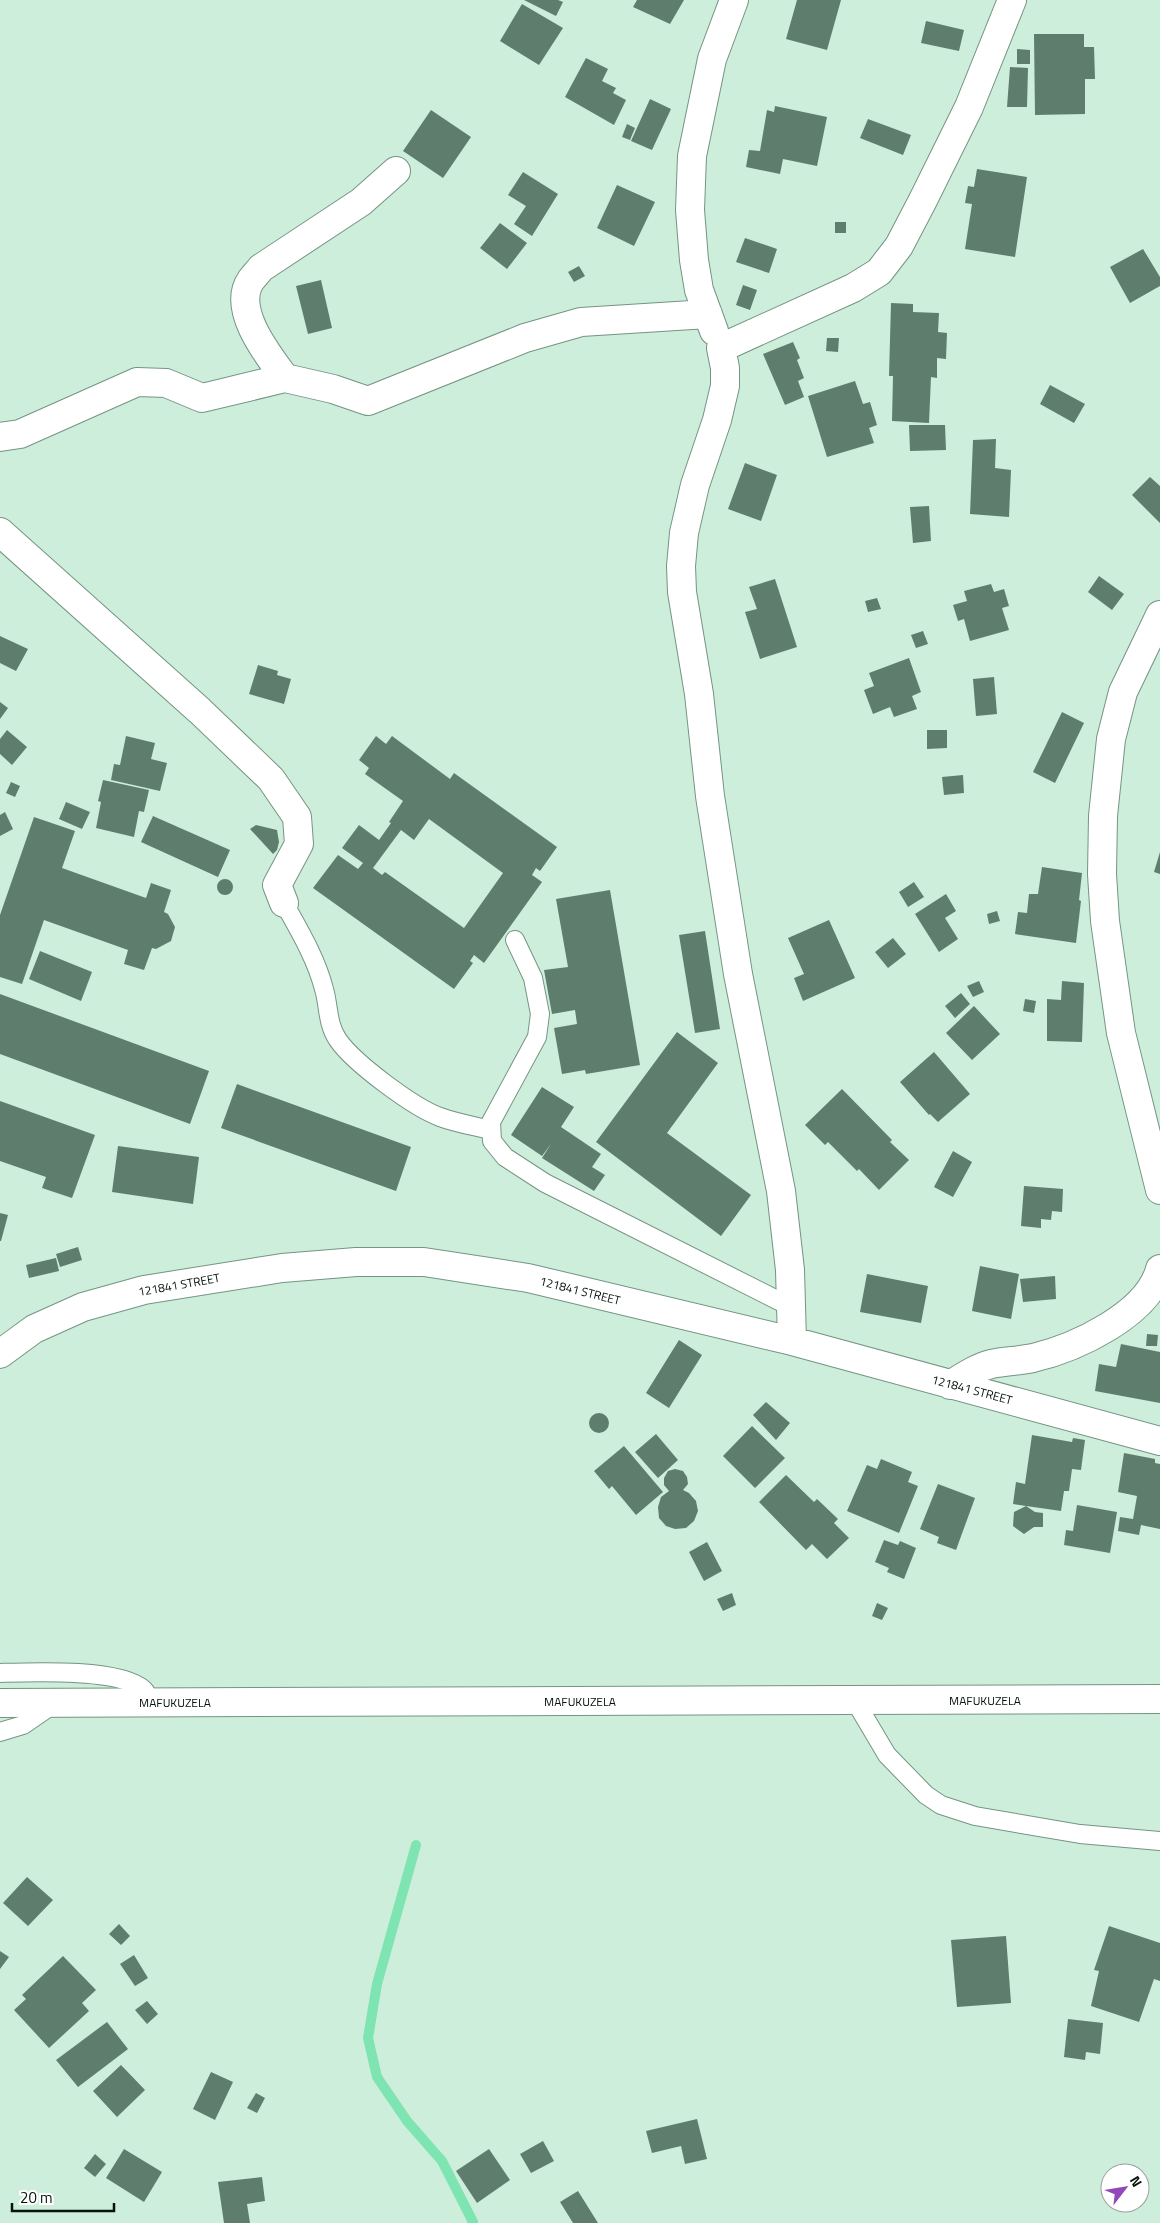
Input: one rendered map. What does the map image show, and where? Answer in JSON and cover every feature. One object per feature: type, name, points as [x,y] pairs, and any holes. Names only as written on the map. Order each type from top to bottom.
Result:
[{"type":"street","points":[[734,0],[712,59],[692,156],[690,210],[694,260],[699,290],[721,348],[725,368],[725,386],[717,420],[695,485],[684,532],[681,566],[682,592],[699,694],[710,796],[738,974],[781,1192],[790,1270],[792,1340]]},
{"type":"street","points":[[721,348],[853,288],[880,272],[899,246],[936,175],[969,107],[1012,0]]},
{"type":"street","points":[[285,378],[261,345],[251,322],[244,301],[250,281],[261,268],[361,202],[396,172]]},
{"type":"street","points":[[0,437],[20,434],[137,382],[166,384],[202,398],[285,378],[333,389],[368,402],[525,338],[581,322],[708,314]]},
{"type":"street","points":[[0,532],[200,711],[272,779],[297,817],[299,844],[277,886],[284,903]]},
{"type":"street","points":[[1160,615],[1123,692],[1111,740],[1103,816],[1102,874],[1105,921],[1121,1034],[1160,1190]]},
{"type":"street","name":"121841 STREET","points":[[0,1354],[34,1329],[83,1307],[144,1290],[282,1268],[356,1262],[424,1262],[528,1278],[673,1314],[792,1340],[950,1385],[1160,1441]]},
{"type":"street","points":[[950,1385],[974,1370],[991,1364],[1034,1358],[1070,1346],[1112,1325],[1142,1301],[1157,1280],[1160,1270]]},
{"type":"street","name":"MAFUKUZELA","points":[[0,1703],[1160,1699]]},
{"type":"lane","points":[[284,903],[308,947],[319,974],[324,989],[329,1022],[338,1040],[368,1069],[409,1101],[439,1117],[491,1130]]},
{"type":"lane","points":[[515,940],[533,978],[540,1014],[537,1037],[491,1122],[492,1141],[505,1157],[545,1183],[791,1307]]},
{"type":"lane","points":[[0,1673],[98,1674],[125,1680],[144,1689],[152,1703]]},
{"type":"lane","points":[[855,1701],[887,1755],[926,1795],[942,1804],[976,1816],[1080,1834],[1160,1841]]},
{"type":"lane","points":[[0,1732],[23,1725],[56,1703]]},
{"type":"building","points":[[524,0],[558,0],[563,2],[556,16]]},
{"type":"building","points":[[637,0],[684,0],[670,24],[633,7]]},
{"type":"building","points":[[797,0],[841,0],[827,50],[786,39]]},
{"type":"building","points":[[522,4],[563,28],[539,65],[500,41]]},
{"type":"building","points":[[926,21],[964,30],[959,51],[921,43]]},
{"type":"building","points":[[1034,34],[1084,34],[1084,47],[1094,47],[1095,79],[1085,79],[1085,114],[1035,115]]},
{"type":"building","points":[[1017,49],[1030,50],[1030,64],[1017,64]]},
{"type":"building","points":[[586,58],[608,69],[602,81],[616,88],[613,93],[626,100],[614,125],[565,97]]},
{"type":"building","points":[[1010,67],[1028,68],[1027,107],[1007,107]]},
{"type":"building","points":[[650,99],[671,109],[652,150],[631,141]]},
{"type":"building","points":[[775,106],[827,117],[817,166],[783,159],[780,174],[746,167],[749,150],[760,151],[767,110],[774,112]]},
{"type":"building","points":[[431,110],[471,137],[443,178],[403,151]]},
{"type":"building","points":[[868,119],[911,135],[903,155],[860,138]]},
{"type":"building","points":[[627,124],[635,128],[630,140],[622,137]]},
{"type":"building","points":[[977,169],[1027,177],[1015,257],[965,249],[972,204],[965,203],[968,186],[974,187]]},
{"type":"building","points":[[523,172],[558,194],[532,236],[514,224],[526,206],[508,195]]},
{"type":"building","points":[[617,185],[655,202],[634,246],[597,228]]},
{"type":"building","points":[[835,222],[846,222],[846,233],[835,233]]},
{"type":"building","points":[[500,223],[527,243],[507,269],[480,248]]},
{"type":"building","points":[[745,238],[777,249],[769,273],[736,262]]},
{"type":"building","points":[[1143,249],[1160,277],[1160,286],[1130,303],[1110,267]]},
{"type":"building","points":[[579,266],[585,276],[574,282],[568,272]]},
{"type":"building","points":[[321,280],[332,328],[308,334],[296,286]]},
{"type":"building","points":[[743,285],[757,290],[750,310],[736,305]]},
{"type":"building","points":[[891,303],[913,304],[913,312],[939,313],[938,332],[947,333],[946,359],[937,358],[937,378],[931,377],[929,423],[892,421],[893,376],[889,376]]},
{"type":"building","points":[[827,338],[839,338],[838,352],[826,351]]},
{"type":"building","points":[[793,342],[800,358],[797,360],[804,378],[798,381],[804,397],[785,405],[763,354]]},
{"type":"building","points":[[855,381],[863,404],[870,402],[877,425],[869,428],[874,443],[827,457],[808,396]]},
{"type":"building","points":[[1050,385],[1085,404],[1074,423],[1040,404]]},
{"type":"building","points":[[909,425],[945,425],[946,450],[910,451]]},
{"type":"building","points":[[996,439],[995,468],[1011,470],[1009,517],[970,514],[973,440]]},
{"type":"building","points":[[745,463],[777,475],[761,521],[728,509]]},
{"type":"building","points":[[1150,477],[1160,486],[1160,523],[1132,495]]},
{"type":"building","points":[[929,506],[931,541],[913,543],[910,507]]},
{"type":"building","points":[[1099,576],[1124,594],[1112,610],[1088,592]]},
{"type":"building","points":[[775,579],[797,647],[760,659],[745,612],[757,609],[749,587]]},
{"type":"building","points":[[991,584],[994,592],[1004,589],[1009,606],[1002,608],[1009,630],[970,641],[964,619],[958,621],[953,605],[967,601],[964,591]]},
{"type":"building","points":[[877,598],[881,609],[868,612],[865,601]]},
{"type":"building","points":[[923,631],[928,644],[916,648],[911,635]]},
{"type":"building","points":[[0,636],[28,649],[16,671],[0,663]]},
{"type":"building","points":[[909,658],[921,692],[912,696],[917,709],[894,717],[890,707],[873,714],[864,690],[874,686],[869,673]]},
{"type":"building","points":[[258,665],[278,671],[277,675],[291,679],[284,704],[249,694]]},
{"type":"building","points":[[994,677],[997,714],[976,716],[973,679]]},
{"type":"building","points":[[0,702],[8,708],[0,719]]},
{"type":"building","points":[[1062,712],[1084,723],[1055,783],[1033,772]]},
{"type":"building","points":[[7,730],[27,747],[12,765],[0,754],[0,739]]},
{"type":"building","points":[[927,730],[947,730],[947,748],[927,749]]},
{"type":"building","points":[[126,736],[155,743],[151,759],[167,763],[160,791],[111,780],[114,764],[120,765]]},
{"type":"building","points":[[376,736],[386,744],[392,736],[450,779],[454,773],[557,847],[540,871],[536,868],[532,875],[542,882],[484,963],[474,955],[470,961],[473,963],[454,989],[313,888],[338,855],[358,869],[363,863],[342,848],[359,825],[379,840],[403,801],[365,774],[369,768],[359,760]],"holes":[[[429,819],[503,873],[464,928],[385,872],[382,875],[373,868],[401,830],[414,840]]]},
{"type":"building","points":[[963,775],[964,793],[944,795],[942,777]]},
{"type":"building","points":[[103,780],[149,790],[144,812],[139,811],[134,837],[96,828],[101,802],[98,801]]},
{"type":"building","points":[[11,782],[20,786],[15,797],[6,793]]},
{"type":"building","points":[[66,802],[90,812],[82,829],[59,819]]},
{"type":"building","points":[[5,812],[13,829],[0,836],[0,815]]},
{"type":"building","points":[[153,816],[230,850],[218,877],[141,842]]},
{"type":"building","points":[[34,817],[75,831],[62,868],[146,898],[151,883],[171,890],[164,912],[168,914],[175,927],[171,941],[156,949],[152,948],[144,970],[124,964],[128,950],[44,920],[22,984],[0,977],[0,915]]},
{"type":"building","points":[[256,825],[277,830],[279,842],[277,850],[273,854],[250,829]]},
{"type":"building","points":[[1160,852],[1160,874],[1154,872]]},
{"type":"building","points":[[1042,867],[1082,873],[1076,943],[1015,934],[1018,912],[1027,913],[1029,894],[1038,894]]},
{"type":"building","points":[[225,879],[231,881],[233,887],[231,893],[225,895],[219,893],[217,887],[219,881]]},
{"type":"building","points":[[914,882],[924,897],[908,907],[899,892]]},
{"type":"building","points":[[610,890],[640,1065],[586,1074],[585,1070],[562,1074],[554,1028],[577,1024],[575,1010],[552,1014],[544,970],[568,967],[556,899]]},
{"type":"building","points":[[946,894],[956,911],[945,918],[958,939],[939,952],[915,914]]},
{"type":"building","points":[[997,911],[1000,921],[989,924],[987,914]]},
{"type":"building","points":[[829,920],[855,978],[803,1001],[794,978],[804,974],[788,938]]},
{"type":"building","points":[[705,931],[720,1029],[695,1033],[679,935]]},
{"type":"building","points":[[893,938],[906,954],[888,968],[875,952]]},
{"type":"building","points":[[40,951],[92,972],[81,1001],[29,979]]},
{"type":"building","points":[[979,981],[984,992],[973,997],[967,986]]},
{"type":"building","points":[[1062,981],[1084,983],[1082,1042],[1047,1041],[1047,999],[1061,1000]]},
{"type":"building","points":[[961,993],[970,1004],[955,1018],[945,1006]]},
{"type":"building","points":[[0,994],[209,1071],[190,1124],[0,1054]]},
{"type":"building","points":[[1025,999],[1036,1001],[1034,1013],[1023,1011]]},
{"type":"building","points":[[974,1006],[1000,1034],[972,1060],[946,1033]]},
{"type":"building","points":[[677,1032],[718,1063],[667,1133],[751,1195],[721,1236],[596,1142]]},
{"type":"building","points":[[934,1052],[970,1094],[938,1122],[929,1115],[900,1082]]},
{"type":"building","points":[[237,1084],[411,1147],[396,1191],[221,1128]]},
{"type":"building","points":[[542,1087],[574,1107],[561,1127],[601,1154],[592,1167],[605,1175],[594,1191],[542,1158],[551,1144],[542,1156],[511,1135]]},
{"type":"building","points":[[842,1089],[909,1160],[879,1190],[859,1169],[857,1171],[828,1142],[825,1145],[805,1125]]},
{"type":"building","points":[[0,1101],[95,1135],[72,1198],[42,1188],[46,1177],[0,1161]]},
{"type":"building","points":[[118,1146],[199,1157],[193,1204],[112,1192]]},
{"type":"building","points":[[953,1151],[972,1162],[953,1197],[934,1187]]},
{"type":"building","points":[[1024,1186],[1063,1189],[1062,1212],[1052,1211],[1051,1220],[1041,1219],[1041,1228],[1021,1226]]},
{"type":"building","points":[[0,1213],[8,1215],[1,1241],[0,1241]]},
{"type":"building","points":[[78,1247],[82,1260],[60,1267],[56,1254]]},
{"type":"building","points":[[56,1258],[59,1271],[29,1278],[26,1265]]},
{"type":"building","points":[[980,1266],[1019,1274],[1011,1319],[972,1311]]},
{"type":"building","points":[[867,1274],[928,1286],[921,1323],[860,1312]]},
{"type":"building","points":[[1055,1276],[1056,1299],[1023,1302],[1020,1279]]},
{"type":"building","points":[[1147,1334],[1158,1335],[1157,1346],[1146,1346]]},
{"type":"building","points":[[679,1340],[702,1355],[669,1408],[646,1393]]},
{"type":"building","points":[[1121,1344],[1160,1352],[1160,1403],[1095,1391],[1099,1364],[1116,1367]]},
{"type":"building","points":[[766,1402],[790,1423],[776,1440],[753,1415]]},
{"type":"building","points":[[599,1413],[606,1416],[609,1423],[606,1430],[599,1433],[592,1430],[589,1423],[592,1416]]},
{"type":"building","points":[[752,1426],[785,1458],[755,1488],[723,1456]]},
{"type":"building","points":[[656,1434],[678,1460],[658,1478],[635,1452]]},
{"type":"building","points":[[1032,1435],[1072,1442],[1073,1438],[1085,1440],[1081,1470],[1072,1469],[1069,1491],[1064,1491],[1061,1511],[1013,1504],[1016,1482],[1025,1484]]},
{"type":"building","points":[[624,1446],[663,1492],[636,1515],[612,1486],[609,1489],[594,1471]]},
{"type":"building","points":[[1124,1453],[1155,1459],[1155,1463],[1160,1464],[1160,1529],[1141,1525],[1139,1535],[1118,1531],[1120,1517],[1133,1519],[1137,1496],[1118,1492]]},
{"type":"building","points":[[881,1459],[912,1472],[908,1482],[918,1486],[899,1533],[847,1511],[867,1465],[877,1469]]},
{"type":"building","points":[[675,1469],[683,1471],[687,1477],[688,1484],[683,1490],[689,1493],[696,1501],[698,1511],[694,1521],[686,1528],[675,1529],[666,1526],[659,1518],[658,1507],[661,1497],[669,1491],[664,1485],[664,1478],[668,1471]]},
{"type":"building","points":[[786,1475],[814,1502],[817,1499],[838,1519],[834,1523],[849,1538],[827,1559],[812,1544],[806,1550],[759,1502]]},
{"type":"building","points":[[938,1484],[975,1498],[956,1550],[937,1543],[939,1537],[920,1529]]},
{"type":"building","points":[[1077,1505],[1117,1512],[1110,1553],[1064,1545],[1066,1530],[1073,1531]]},
{"type":"building","points":[[1026,1506],[1035,1512],[1043,1513],[1043,1527],[1034,1527],[1024,1534],[1013,1526],[1014,1512]]},
{"type":"building","points":[[884,1540],[898,1545],[900,1541],[916,1548],[904,1579],[887,1572],[889,1568],[875,1562]]},
{"type":"building","points":[[707,1542],[722,1571],[704,1581],[689,1552]]},
{"type":"building","points":[[732,1593],[736,1605],[723,1611],[717,1599]]},
{"type":"building","points":[[877,1603],[888,1608],[882,1620],[872,1616]]},
{"type":"building","points":[[27,1877],[53,1900],[28,1926],[3,1903]]},
{"type":"building","points":[[119,1924],[130,1936],[121,1945],[109,1934]]},
{"type":"building","points":[[1109,1926],[1160,1943],[1160,1981],[1154,1979],[1139,2022],[1091,2006],[1099,1971],[1094,1970]]},
{"type":"building","points":[[1006,1936],[1011,2003],[957,2007],[951,1940]]},
{"type":"building","points":[[0,1951],[9,1957],[0,1969]]},
{"type":"building","points":[[134,1955],[148,1978],[135,1986],[120,1964]]},
{"type":"building","points":[[63,1956],[96,1990],[82,2003],[89,2011],[49,2048],[14,2010],[26,1999],[22,1995]]},
{"type":"building","points":[[147,2001],[158,2014],[147,2024],[135,2010]]},
{"type":"building","points":[[1068,2019],[1103,2023],[1100,2054],[1086,2052],[1085,2060],[1064,2057]]},
{"type":"building","points":[[107,2022],[128,2049],[78,2087],[56,2060]]},
{"type":"building","points":[[121,2065],[145,2090],[117,2117],[93,2091]]},
{"type":"building","points":[[211,2072],[233,2082],[215,2120],[193,2109]]},
{"type":"building","points":[[256,2093],[265,2098],[257,2113],[247,2108]]},
{"type":"building","points":[[697,2119],[707,2159],[685,2164],[681,2146],[652,2153],[646,2131]]},
{"type":"building","points":[[543,2141],[554,2161],[531,2173],[520,2154]]},
{"type":"building","points":[[124,2149],[162,2172],[144,2202],[106,2178]]},
{"type":"building","points":[[489,2149],[510,2180],[477,2203],[456,2171]]},
{"type":"building","points":[[95,2154],[106,2164],[95,2177],[84,2168]]},
{"type":"building","points":[[262,2177],[265,2201],[247,2204],[250,2223],[224,2223],[218,2182]]},
{"type":"building","points":[[578,2191],[598,2223],[573,2223],[560,2202]]},
{"type":"waterway","points":[[416,1845],[377,1984],[368,2038],[377,2077],[407,2121],[442,2161],[472,2223]]}]
